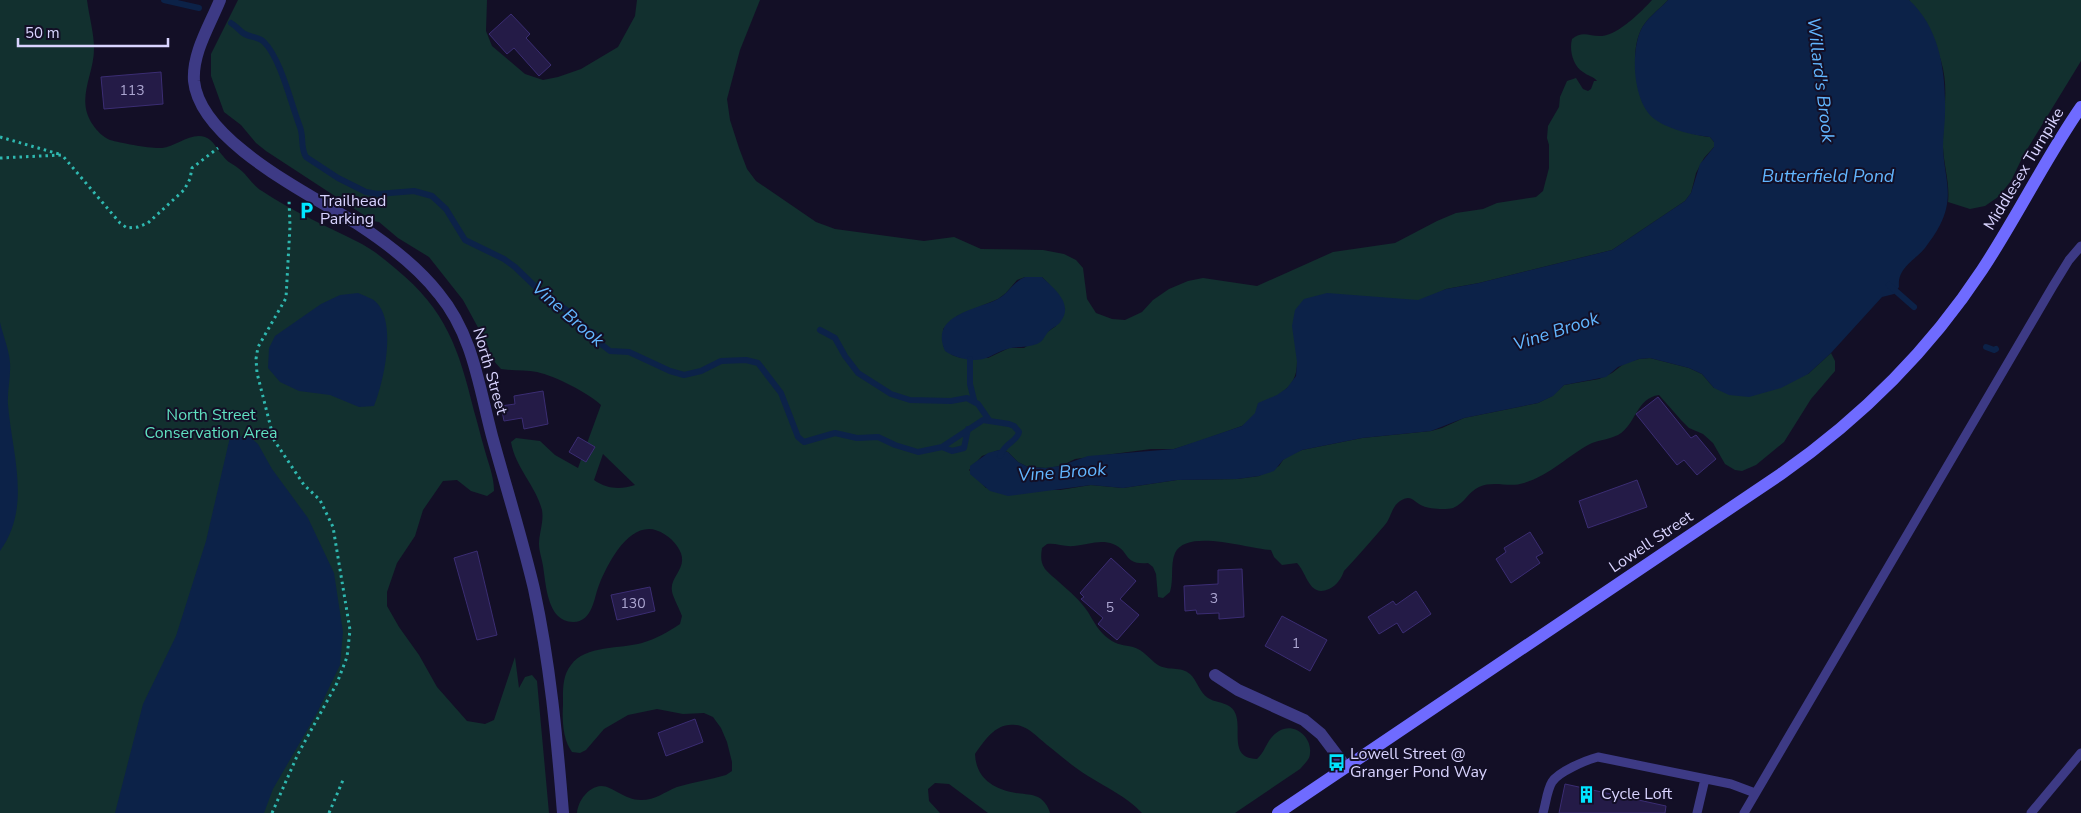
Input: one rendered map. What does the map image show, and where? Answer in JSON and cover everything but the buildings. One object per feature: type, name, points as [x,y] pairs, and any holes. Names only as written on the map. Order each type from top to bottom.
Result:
[{"type":"main road","name":"Middlesex Turnpike","points":[[1996,248],[2054,148],[2081,107]]},
{"type":"main road","name":"Lowell Street","points":[[1278,813],[1773,480],[1833,436],[1876,398],[1915,358],[1958,305],[1996,248]]},
{"type":"street","name":"North Street","points":[[220,0],[197,57],[194,82],[202,107],[212,122],[243,151],[365,229],[411,265],[433,286],[450,307],[467,340],[516,516],[536,599],[552,690],[563,813]]},
{"type":"street","points":[[1215,675],[1238,690],[1304,720],[1321,734],[1346,767]]},
{"type":"lane","points":[[1744,813],[2053,286],[2069,260],[2081,246]]},
{"type":"lane","points":[[2030,813],[2081,753]]},
{"type":"lane","points":[[1544,813],[1552,781],[1561,773],[1592,758],[1603,757],[1739,786],[1756,793]]},
{"type":"lane","points":[[1697,813],[1704,779]]},
{"type":"path","points":[[0,137],[62,155],[120,224],[127,228],[138,227],[148,223],[184,190],[190,179],[192,168],[215,152],[226,137]]},
{"type":"path","points":[[0,158],[62,155]]},
{"type":"path","points":[[272,813],[298,754],[337,683],[347,657],[350,630],[333,526],[320,500],[304,484],[274,440],[257,373],[256,359],[258,347],[286,298],[290,226],[288,207],[290,182]]},
{"type":"path","points":[[328,813],[343,780]]},
{"type":"green space","name":"North Street Conservation Area","points":[[0,0],[87,0],[94,49],[85,97],[88,116],[100,134],[110,140],[136,146],[157,148],[167,147],[194,136],[208,138],[226,160],[241,170],[262,191],[382,257],[413,284],[439,316],[463,368],[491,471],[494,491],[487,496],[471,491],[457,480],[443,481],[423,510],[415,536],[397,563],[387,592],[387,606],[437,687],[467,721],[485,724],[494,720],[515,657],[519,688],[525,677],[532,675],[537,681],[549,813],[0,813]]},
{"type":"green space","points":[[238,0],[487,0],[486,31],[492,46],[525,74],[543,80],[581,69],[618,47],[635,16],[637,0],[760,0],[740,50],[727,99],[730,120],[739,148],[747,169],[756,181],[816,222],[835,229],[924,241],[954,237],[981,249],[1043,250],[1064,254],[1076,260],[1083,268],[1087,299],[1096,313],[1112,319],[1125,320],[1142,312],[1153,300],[1169,289],[1188,281],[1203,278],[1257,286],[1333,252],[1395,243],[1456,213],[1483,209],[1497,203],[1536,197],[1543,191],[1549,168],[1548,126],[1559,107],[1560,97],[1567,81],[1576,78],[1583,89],[1588,91],[1591,89],[1594,81],[1597,81],[1583,72],[1574,62],[1572,39],[1583,34],[1608,35],[1629,22],[1652,0],[1668,0],[1642,27],[1636,47],[1636,74],[1640,94],[1646,109],[1651,115],[1676,128],[1710,137],[1714,142],[1714,147],[1704,158],[1696,173],[1691,193],[1685,201],[1612,250],[1479,283],[1446,289],[1297,362],[1293,380],[1281,393],[1366,339],[1242,426],[1174,449],[1151,449],[1075,459],[1061,466],[1046,468],[1028,467],[1018,462],[1008,452],[999,450],[982,456],[969,470],[986,488],[1060,490],[1091,485],[1123,488],[1177,480],[1237,479],[1259,476],[1279,466],[1291,454],[1302,450],[1362,438],[1431,431],[1464,418],[1538,403],[1552,396],[1564,385],[1599,379],[1612,373],[1625,363],[1639,359],[1650,358],[1689,368],[1702,374],[1714,388],[1808,374],[1831,353],[1835,361],[1835,371],[1811,399],[1784,442],[1756,465],[1742,471],[1735,470],[1725,464],[1713,443],[1703,434],[1689,428],[1659,395],[1651,397],[1641,406],[1624,431],[1612,438],[1592,443],[1534,479],[1513,485],[1485,485],[1472,491],[1460,504],[1450,509],[1426,507],[1410,498],[1400,501],[1395,506],[1386,523],[1344,571],[1342,577],[1332,587],[1322,591],[1317,590],[1309,583],[1297,563],[1282,565],[1274,557],[1271,550],[1205,541],[1192,542],[1182,546],[1175,553],[1170,592],[1163,598],[1158,597],[1156,574],[1153,567],[1148,563],[1130,560],[1119,547],[1113,544],[1098,542],[1070,546],[1047,544],[1042,548],[1041,553],[1043,566],[1082,604],[1105,636],[1115,642],[1140,650],[1162,667],[1178,669],[1190,674],[1205,695],[1210,699],[1229,706],[1235,712],[1238,745],[1241,752],[1247,757],[1257,759],[1271,737],[1279,731],[1290,728],[1305,737],[1310,747],[1310,755],[1300,769],[1235,813],[1142,813],[1123,797],[1074,766],[1026,728],[1009,725],[1003,726],[992,733],[975,754],[979,770],[987,781],[1000,789],[1033,795],[1043,800],[1050,813],[988,813],[949,784],[935,783],[928,789],[929,801],[940,813],[577,813],[584,795],[596,787],[610,788],[629,798],[646,800],[677,787],[726,775],[732,771],[732,762],[727,742],[721,728],[713,717],[704,713],[683,714],[657,709],[628,715],[604,729],[586,750],[580,753],[572,752],[565,736],[563,717],[564,684],[568,669],[577,659],[594,651],[647,641],[662,635],[680,624],[682,616],[672,593],[672,585],[681,565],[681,553],[668,537],[657,530],[649,529],[632,535],[612,558],[599,585],[592,608],[585,618],[573,622],[558,616],[549,601],[539,549],[542,510],[517,460],[511,442],[516,438],[540,441],[555,455],[578,468],[601,405],[579,390],[544,374],[533,371],[501,369],[493,360],[487,344],[463,300],[429,257],[398,238],[379,222],[373,221],[266,151],[256,143],[241,125],[224,112],[211,76],[211,54]],"holes":[[[1025,277],[1042,277],[1049,284],[1056,326],[1024,348],[1009,348],[988,358],[961,358],[952,355],[943,346],[943,329],[957,316],[998,299],[1017,280]],[[603,454],[635,485],[614,488],[594,480]]]},
{"type":"green space","points":[[1909,0],[2081,0],[2081,61],[2023,156],[2011,181],[1998,197],[1985,206],[1970,209],[1948,202],[1943,148],[1944,72],[1936,47]]},
{"type":"water","name":"Butterfield Pond","points":[[1668,0],[1909,0],[1928,24],[1934,38],[1942,67],[1945,98],[1943,147],[1948,195],[1944,214],[1938,228],[1925,248],[1903,270],[1899,280],[1899,287],[1894,294],[1882,297],[1831,353],[1808,374],[1781,388],[1749,397],[1729,395],[1714,388],[1702,374],[1689,368],[1650,358],[1639,359],[1618,367],[1606,377],[1564,385],[1553,396],[1538,403],[1464,418],[1431,431],[1362,438],[1302,450],[1283,460],[1274,471],[1259,476],[1237,479],[1177,480],[1123,488],[1091,485],[1008,496],[990,491],[970,474],[970,466],[988,453],[999,450],[1008,452],[1018,462],[1028,467],[1046,468],[1060,466],[1088,456],[1174,449],[1242,426],[1255,413],[1258,403],[1277,395],[1287,388],[1296,376],[1297,362],[1292,326],[1295,310],[1304,299],[1327,293],[1418,300],[1446,289],[1479,283],[1612,250],[1685,201],[1691,193],[1700,164],[1714,147],[1714,142],[1710,137],[1680,131],[1664,125],[1652,117],[1646,109],[1637,88],[1635,52],[1640,32],[1649,19]]},
{"type":"water","points":[[1025,277],[1042,277],[1064,302],[1065,308],[1061,321],[1041,341],[1026,347],[1007,349],[978,360],[961,358],[945,351],[942,339],[943,329],[949,322],[967,311],[998,299]]},
{"type":"water","points":[[358,293],[376,302],[382,311],[386,323],[387,352],[385,367],[374,406],[359,407],[330,395],[299,391],[280,382],[268,368],[269,348],[275,336],[321,304],[340,295]]},
{"type":"water","points":[[0,322],[10,363],[8,405],[16,461],[18,498],[10,534],[0,551]]},
{"type":"water","points":[[249,436],[258,444],[272,469],[308,518],[334,573],[343,632],[340,665],[317,713],[273,789],[264,813],[115,813],[143,704],[176,636],[206,541],[230,437]]},
{"type":"waterway","name":"Vine Brook","points":[[164,0],[199,8]]},
{"type":"waterway","name":"Vine Brook","points":[[231,23],[246,35],[262,40],[276,59],[300,127],[303,150],[306,157],[338,178],[366,192],[378,194],[414,191],[432,196],[446,209],[465,240],[504,259],[515,267],[543,294],[572,314],[584,329],[594,333],[601,344],[610,351],[629,352],[670,371],[684,375],[701,371],[721,361],[746,360],[758,363],[781,393],[798,437],[804,442],[835,433],[857,438],[878,437],[895,445],[918,452],[942,447],[983,420],[1009,424],[1014,426],[1019,432],[1016,438],[1002,451],[1000,456]]},
{"type":"waterway","name":"Vine Brook","points":[[1889,285],[1914,307]]},
{"type":"waterway","points":[[820,330],[835,338],[845,356],[858,373],[891,394],[910,400],[951,401],[967,398],[978,404],[989,420]]},
{"type":"waterway","name":"Vine Brook","points":[[1986,347],[1996,349]]},
{"type":"waterway","points":[[970,359],[970,384],[974,400]]},
{"type":"waterway","points":[[942,447],[952,451],[964,448],[968,429]]},
{"type":"place","name":"Trailhead Parking","points":[[306,210]]},
{"type":"place","name":"Lowell Street @ Granger Pond Way","points":[[1336,763]]},
{"type":"place","name":"Cycle Loft","points":[[1587,794]]},
{"type":"water label","name":"Willard's Brook","points":[[1821,80]]}]
